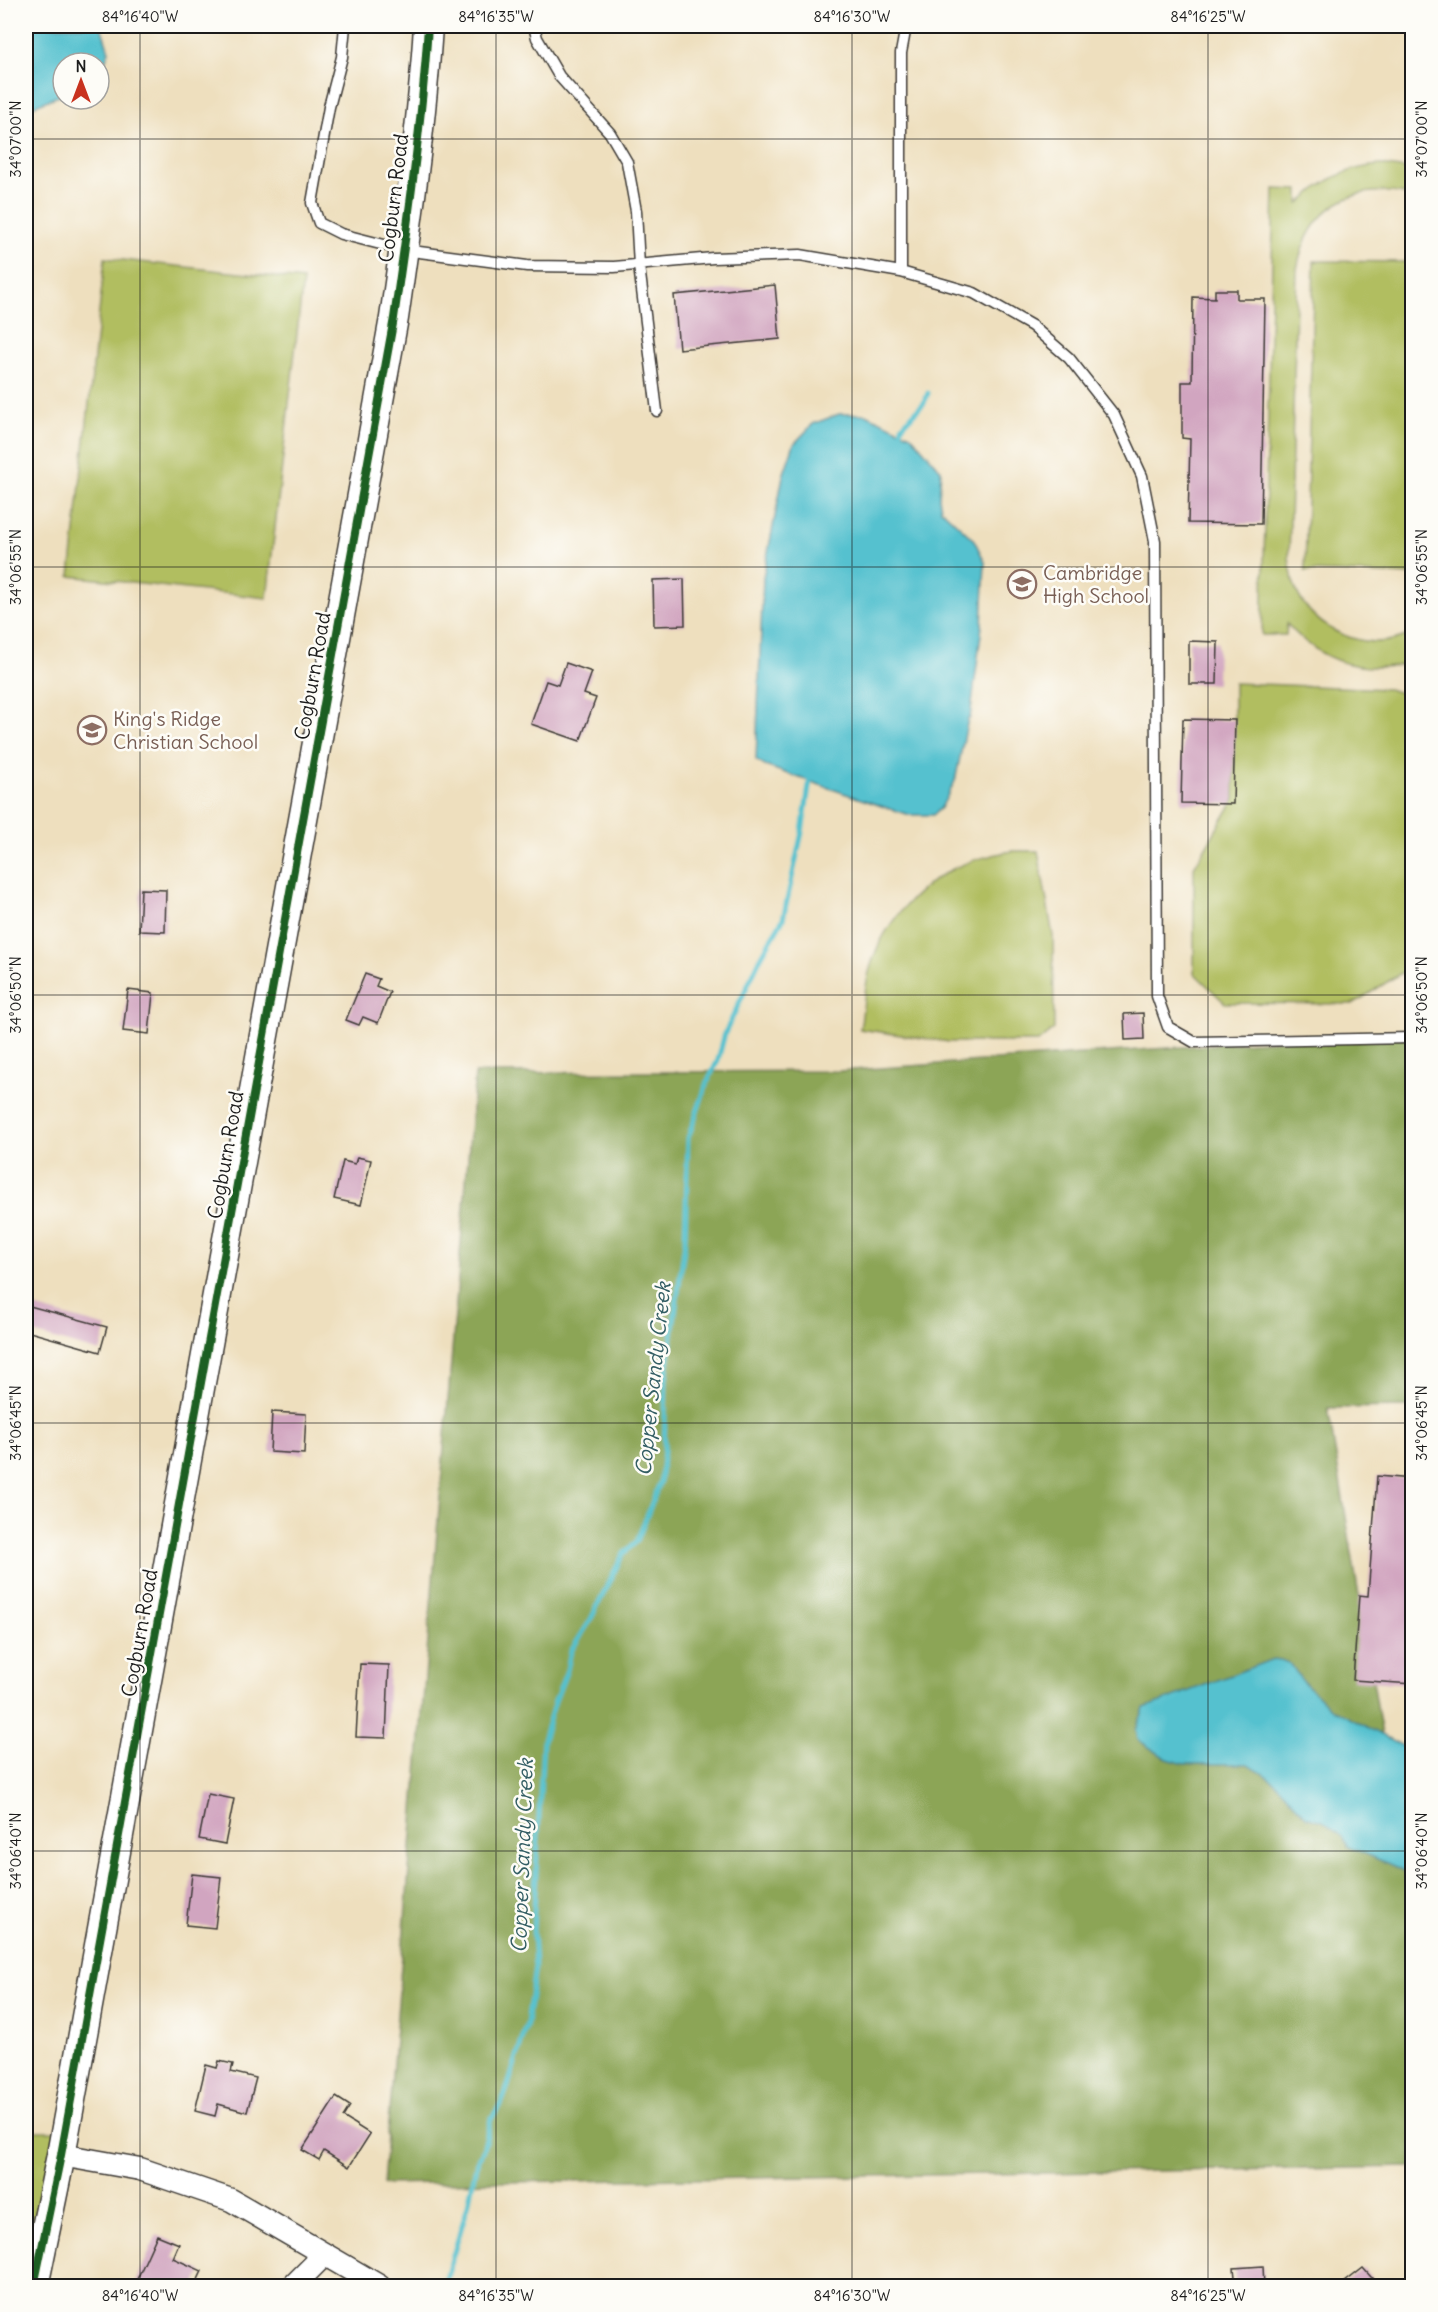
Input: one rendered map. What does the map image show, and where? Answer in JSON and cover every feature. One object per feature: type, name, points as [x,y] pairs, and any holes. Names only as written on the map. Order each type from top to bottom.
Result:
[{"type":"street","name":"Cogburn Road","points":[[34,2286],[61,2155],[392,329],[404,250],[428,26]]},
{"type":"street","points":[[61,2155],[140,2169],[231,2200],[379,2286]]},
{"type":"street","points":[[293,2286],[324,2255]]},
{"type":"lane","points":[[345,26],[342,57],[329,107],[312,203],[320,223],[341,234],[404,250],[527,266],[639,266],[713,258],[800,255],[901,272],[974,293],[1032,326],[1069,358],[1114,415],[1142,476],[1155,541],[1157,996],[1168,1026],[1194,1042],[1413,1038]]},
{"type":"lane","points":[[534,26],[537,38],[559,76],[610,133],[627,162],[636,211],[639,266],[657,411]]},
{"type":"lane","points":[[901,272],[901,53],[906,26]]},
{"type":"green space","points":[[1381,165],[1412,170],[1412,196],[1391,192],[1371,192],[1353,196],[1337,204],[1323,215],[1311,230],[1297,269],[1289,558],[1294,583],[1300,598],[1310,611],[1335,631],[1365,641],[1381,642],[1412,633],[1412,663],[1376,667],[1344,663],[1329,657],[1301,638],[1287,624],[1286,635],[1262,635],[1274,189],[1299,190],[1299,204],[1317,188],[1336,176],[1369,166]]},
{"type":"green space","points":[[105,258],[303,280],[267,598],[70,576]]},
{"type":"green space","points":[[1314,261],[1412,262],[1412,575],[1305,571]]},
{"type":"green space","points":[[1234,683],[1388,689],[1412,696],[1412,966],[1353,1004],[1225,1003],[1194,973],[1194,867],[1234,800]]},
{"type":"green space","points":[[1012,851],[1038,851],[1053,936],[1054,1029],[1038,1042],[949,1042],[860,1029],[865,989],[876,950],[903,908],[928,885],[955,868]]},
{"type":"green space","points":[[1412,1031],[1412,1407],[1328,1408],[1409,1899],[1412,1902],[1412,2167],[383,2184],[475,1073],[838,1071]]},
{"type":"green space","points":[[26,2131],[75,2131],[26,2286]]},
{"type":"water","points":[[26,26],[101,26],[109,51],[51,51],[51,99],[26,109]]},
{"type":"water","points":[[839,414],[866,414],[911,435],[941,470],[939,498],[941,509],[974,540],[985,562],[982,626],[970,718],[955,781],[941,808],[933,815],[910,815],[893,810],[765,766],[756,760],[763,577],[783,476],[794,444],[813,424]]},
{"type":"water","points":[[1273,1659],[1291,1664],[1300,1678],[1329,1707],[1412,1751],[1412,1874],[1349,1847],[1342,1837],[1323,1821],[1306,1816],[1274,1781],[1248,1764],[1184,1764],[1167,1759],[1138,1740],[1136,1730],[1144,1708]]},
{"type":"building","points":[[775,285],[780,339],[679,349],[674,295]]},
{"type":"building","points":[[1215,290],[1237,290],[1237,299],[1265,299],[1261,524],[1188,523],[1190,439],[1182,438],[1182,382],[1192,382],[1193,297],[1215,298]]},
{"type":"building","points":[[684,579],[685,625],[654,626],[653,580]]},
{"type":"building","points":[[1189,641],[1218,642],[1217,684],[1189,684]]},
{"type":"building","points":[[566,663],[592,672],[584,694],[596,698],[580,741],[531,724],[546,681],[558,685]]},
{"type":"building","points":[[1183,719],[1235,720],[1233,804],[1181,803]]},
{"type":"building","points":[[141,889],[166,890],[165,932],[139,931]]},
{"type":"building","points":[[365,974],[379,979],[376,986],[390,992],[378,1023],[363,1017],[359,1025],[346,1020]]},
{"type":"building","points":[[128,990],[153,993],[149,1034],[123,1031]]},
{"type":"building","points":[[1143,1013],[1144,1039],[1125,1040],[1124,1014]]},
{"type":"building","points":[[357,1157],[371,1160],[361,1205],[334,1199],[343,1161],[355,1164]]},
{"type":"building","points":[[26,1305],[107,1327],[100,1352],[26,1331]]},
{"type":"building","points":[[272,1412],[306,1414],[304,1454],[270,1452]]},
{"type":"building","points":[[1377,1476],[1413,1479],[1413,1684],[1353,1680],[1359,1595],[1368,1596]]},
{"type":"building","points":[[360,1664],[389,1665],[386,1738],[356,1737]]},
{"type":"building","points":[[208,1794],[234,1799],[225,1844],[199,1839]]},
{"type":"building","points":[[192,1874],[221,1877],[215,1928],[186,1925]]},
{"type":"building","points":[[219,2061],[233,2064],[231,2072],[256,2078],[247,2112],[218,2104],[215,2116],[195,2111],[206,2065],[217,2068]]},
{"type":"building","points":[[336,2097],[350,2106],[343,2117],[370,2134],[349,2167],[324,2151],[319,2160],[302,2150]]},
{"type":"building","points":[[157,2235],[179,2244],[173,2258],[202,2271],[195,2286],[134,2286]]},
{"type":"building","points":[[1263,2266],[1264,2286],[1236,2286],[1234,2268]]},
{"type":"building","points":[[1363,2268],[1379,2286],[1340,2286]]},
{"type":"waterway","name":"Copper Sandy Creek","points":[[901,430],[902,426],[924,403],[928,393]]},
{"type":"waterway","name":"Copper Sandy Creek","points":[[444,2286],[468,2205],[476,2166],[483,2150],[491,2119],[502,2102],[508,2086],[527,2024],[535,1967],[533,1930],[543,1740],[567,1670],[571,1651],[590,1621],[623,1554],[637,1541],[660,1482],[664,1451],[666,1379],[685,1241],[688,1138],[707,1083],[718,1060],[725,1033],[761,957],[783,919],[802,832],[810,780]]},
{"type":"cycle path","points":[[34,2286],[61,2155],[394,318],[418,135],[428,26]]},
{"type":"place","name":"Cambridge High School","points":[[1022,584]]},
{"type":"place","name":"King's Ridge Christian School","points":[[92,730]]}]
